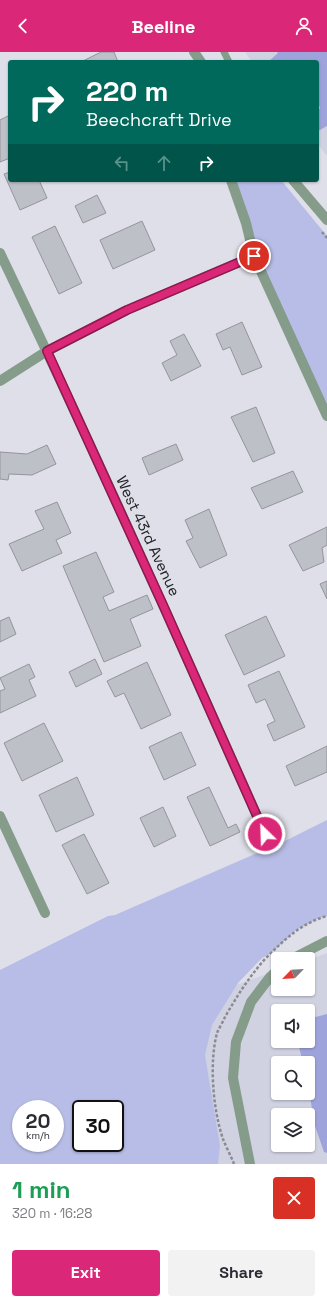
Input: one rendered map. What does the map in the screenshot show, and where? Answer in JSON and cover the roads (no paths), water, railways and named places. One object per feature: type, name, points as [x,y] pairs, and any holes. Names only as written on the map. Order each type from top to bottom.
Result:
[{"type":"street","points":[[232,182],[246,223],[254,256],[327,416]]},
{"type":"street","points":[[295,182],[327,220]]},
{"type":"street","name":"West 43rd Avenue","points":[[0,253],[47,351],[163,605],[265,834]]},
{"type":"street","points":[[0,381],[47,351],[127,310],[254,256]]},
{"type":"street","points":[[0,816],[45,913]]},
{"type":"street","points":[[306,952],[327,941]]},
{"type":"street","points":[[250,1164],[233,1078],[236,1042],[251,1002],[271,975]]}]
